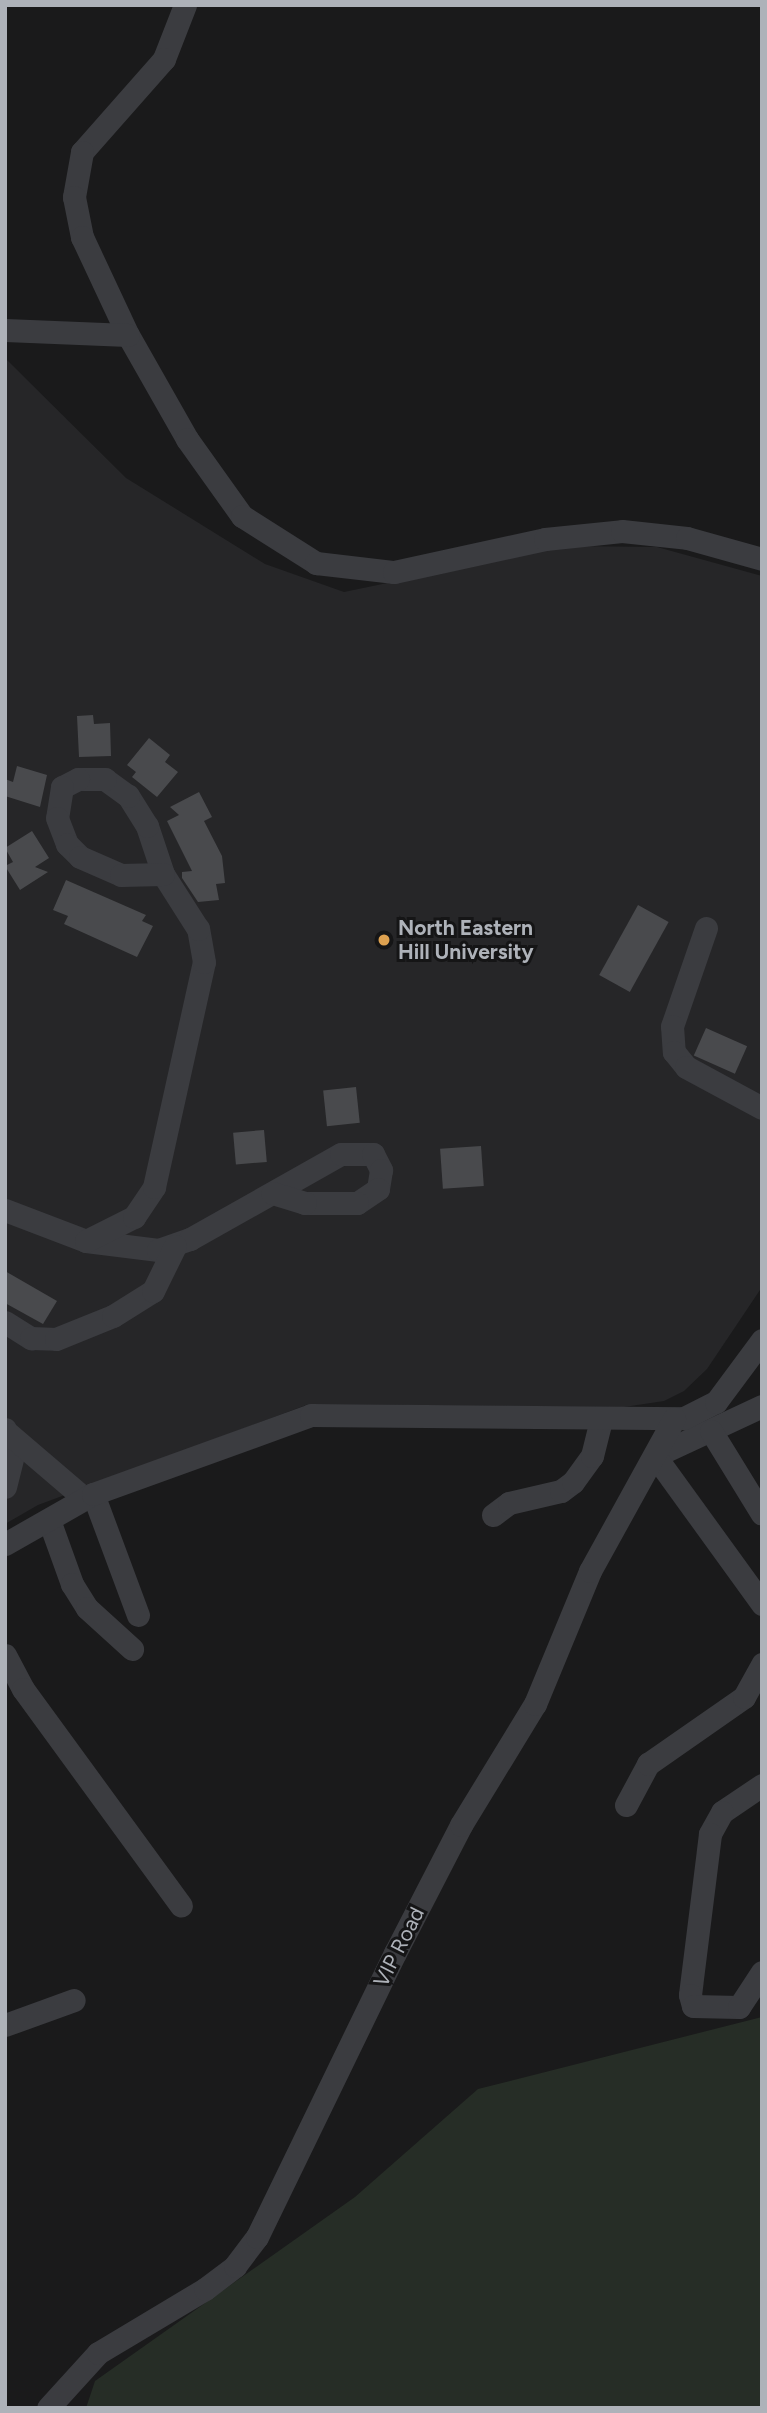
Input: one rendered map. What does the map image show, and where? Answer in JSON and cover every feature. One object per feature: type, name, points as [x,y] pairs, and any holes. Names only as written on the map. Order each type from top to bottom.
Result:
[{"type":"street","points":[[185,5],[164,59],[110,116],[82,152],[75,175],[82,237],[128,335],[187,439],[242,516],[316,563],[394,572],[557,537],[622,531],[687,538],[762,559]]},
{"type":"street","points":[[5,330],[128,335]]},
{"type":"street","points":[[86,1241],[118,1228],[148,1199],[204,962],[202,943],[163,874],[147,827],[116,785],[84,778],[62,787],[57,818],[67,844],[80,857],[121,875],[163,874]]},
{"type":"street","points":[[706,928],[671,1026],[674,1052],[686,1067],[762,1108]]},
{"type":"street","points":[[5,1210],[86,1241],[139,1250],[175,1246],[272,1193]]},
{"type":"street","points":[[5,1322],[31,1338],[56,1339],[113,1316],[153,1291],[175,1246]]},
{"type":"street","points":[[5,1544],[89,1497],[311,1415],[674,1419],[716,1402],[762,1340]]},
{"type":"street","points":[[762,1406],[655,1456],[762,1604]]},
{"type":"street","points":[[493,1515],[509,1503],[561,1491],[573,1482],[592,1456],[601,1419]]},
{"type":"street","name":"VIP Road","points":[[48,2408],[98,2353],[205,2289],[235,2266],[257,2237],[461,1825],[535,1704],[590,1571],[674,1419]]},
{"type":"street","points":[[7,1431],[89,1497],[138,1615]]},
{"type":"street","points":[[5,1487],[14,1459],[7,1431]]},
{"type":"street","points":[[711,1431],[762,1514]]},
{"type":"street","points":[[49,1520],[72,1584],[87,1608],[132,1649]]},
{"type":"street","points":[[5,1655],[70,1756],[181,1906]]},
{"type":"street","points":[[626,1805],[648,1764],[738,1702],[762,1664]]},
{"type":"street","points":[[762,1785],[728,1806],[710,1834],[690,1995],[693,2006],[739,2007],[762,1972]]},
{"type":"street","points":[[5,2025],[74,2000]]},
{"type":"shaded area","name":"North Eastern Hill University","points":[[5,358],[126,478],[265,564],[344,592],[565,546],[657,547],[762,576],[762,1287],[707,1369],[684,1391],[664,1401],[624,1407],[309,1404],[38,1505],[5,1524]]},
{"type":"shaded area","points":[[762,2017],[762,2408],[86,2408],[95,2381],[355,2197],[478,2089]]},
{"type":"building","points":[[93,715],[94,724],[110,723],[111,756],[79,757],[77,716]]},
{"type":"building","points":[[149,738],[170,755],[165,762],[178,772],[157,797],[132,777],[136,772],[127,765]]},
{"type":"building","points":[[17,766],[47,775],[40,807],[5,796],[5,779],[13,782]]},
{"type":"building","points":[[199,792],[212,817],[204,821],[222,856],[225,883],[216,884],[219,900],[198,902],[182,878],[182,872],[192,871],[167,821],[179,815],[170,807]]},
{"type":"building","points":[[32,831],[49,858],[35,867],[48,872],[20,890],[5,866],[13,862],[5,848]]},
{"type":"building","points":[[66,880],[146,915],[142,921],[153,926],[137,957],[64,924],[68,916],[53,910]]},
{"type":"building","points":[[638,905],[669,922],[630,992],[599,975]]},
{"type":"building","points":[[706,1028],[747,1046],[735,1074],[694,1055]]},
{"type":"building","points":[[356,1087],[360,1123],[327,1126],[323,1090]]},
{"type":"building","points":[[264,1130],[267,1162],[236,1165],[233,1133]]},
{"type":"building","points":[[481,1146],[484,1186],[443,1189],[440,1149]]},
{"type":"building","points":[[5,1271],[57,1301],[43,1324],[5,1303]]},
{"type":"place","name":"North Eastern Hill University","points":[[384,940]]}]
